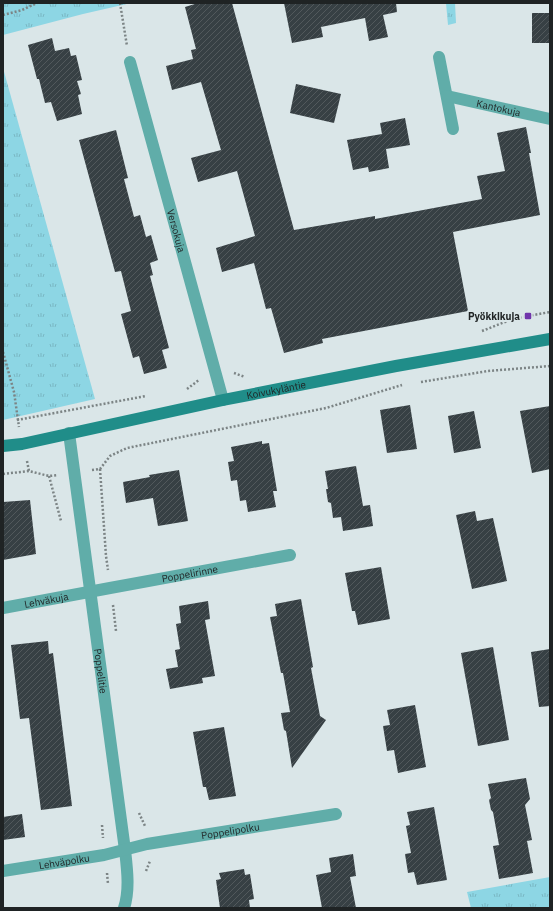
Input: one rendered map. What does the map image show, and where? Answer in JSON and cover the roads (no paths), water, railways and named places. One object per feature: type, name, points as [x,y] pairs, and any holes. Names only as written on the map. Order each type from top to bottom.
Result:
[{"type":"main road","name":"Koivukyläntie","points":[[3,446],[22,444],[223,400],[403,364],[550,339]]},
{"type":"street","points":[[439,57],[453,128]]},
{"type":"street","name":"Versokuja","points":[[130,62],[223,400]]},
{"type":"street","name":"Kantokuja","points":[[447,96],[550,119]]},
{"type":"street","name":"Poppelitie","points":[[69,433],[125,850],[128,877],[126,903],[124,908]]},
{"type":"street","name":"Poppelirinne","points":[[90,592],[290,555]]},
{"type":"street","name":"Lehväkuja","points":[[3,608],[90,592]]},
{"type":"street","name":"Poppelipolku","points":[[125,850],[147,844],[336,814]]},
{"type":"street","name":"Lehväpolku","points":[[3,871],[104,855],[125,850]]},
{"type":"place","name":"Pyökkikuja","points":[[528,316]]}]
